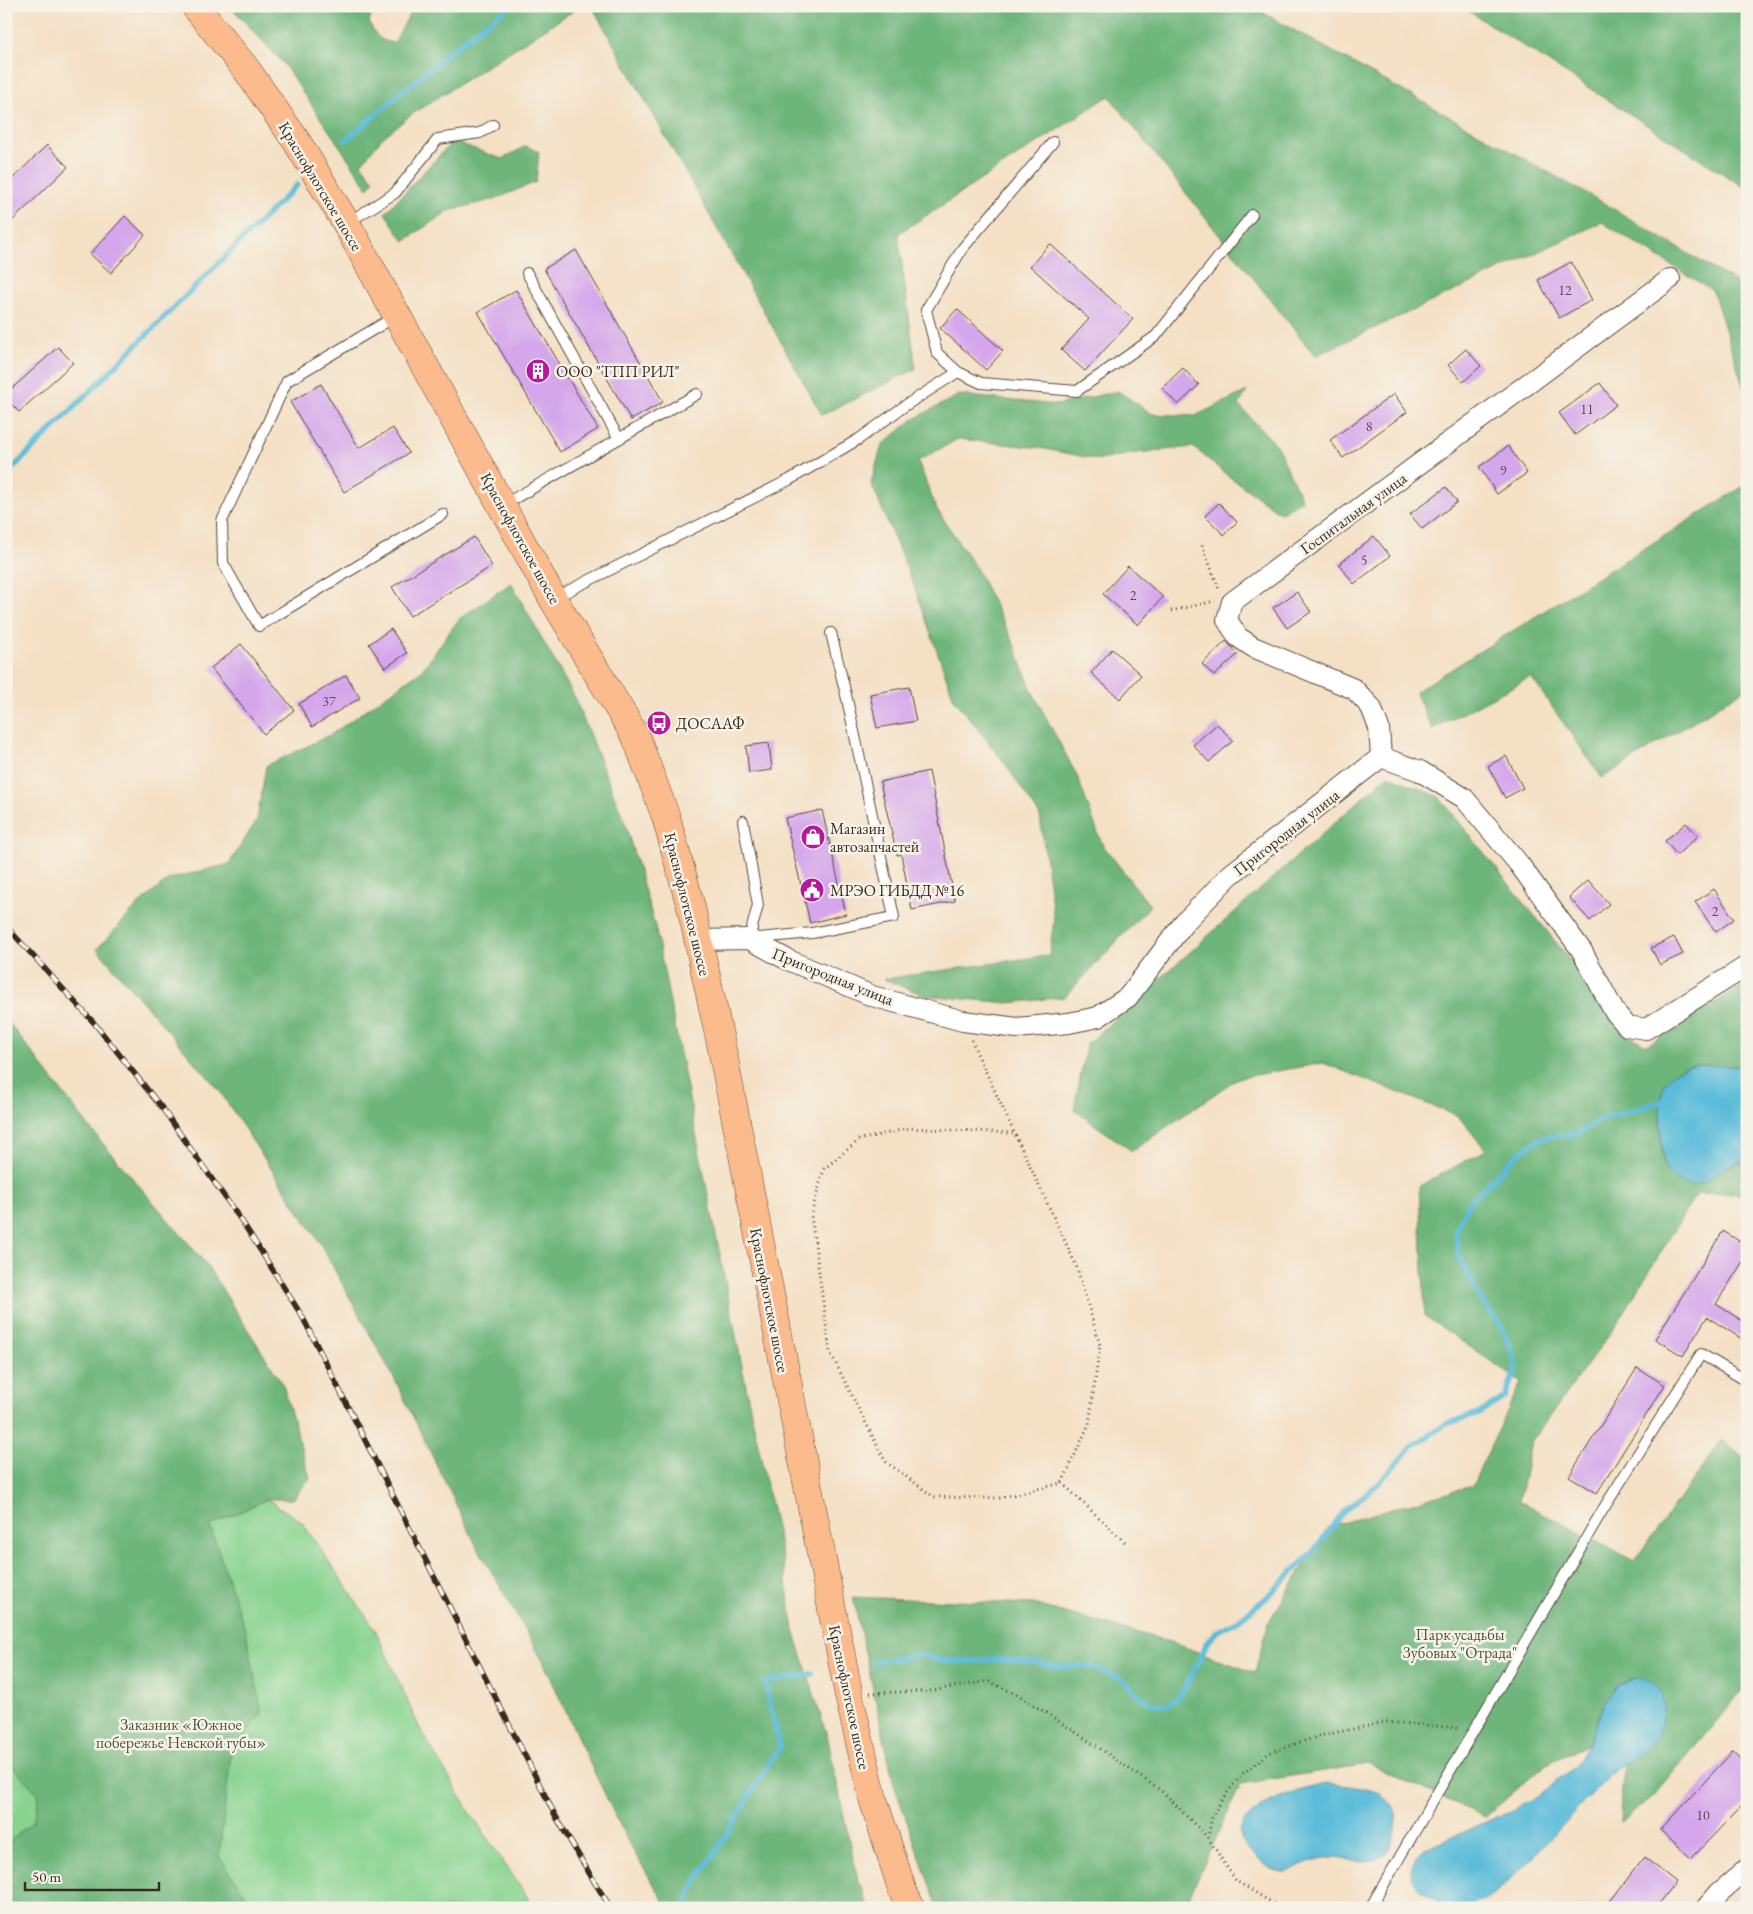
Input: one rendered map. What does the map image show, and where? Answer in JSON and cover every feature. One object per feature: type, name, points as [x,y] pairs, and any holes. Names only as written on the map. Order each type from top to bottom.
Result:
[{"type":"main road","name":"Краснофлотское шоссе","points":[[195,6],[263,93],[297,142],[346,223],[503,505],[553,599],[636,736],[666,817],[691,907],[722,1049],[849,1696],[873,1799],[903,1892],[911,1908]]},
{"type":"street","name":"Госпитальная улица","points":[[1226,601],[1670,280]]},
{"type":"street","points":[[1226,601],[1227,620],[1238,637],[1253,647],[1354,689],[1371,707],[1378,728],[1381,757],[1420,771],[1464,798],[1519,864],[1582,951],[1614,1011],[1627,1026],[1646,1029],[1747,966]]},
{"type":"street","name":"Пригородная улица","points":[[749,938],[786,959],[872,996],[963,1022],[1017,1028],[1098,1017],[1128,997],[1184,923],[1230,875],[1381,757]]},
{"type":"street","points":[[698,940],[749,938]]},
{"type":"street","points":[[1706,1908],[1720,1892],[1747,1869]]},
{"type":"lane","points":[[346,223],[395,193],[438,139],[480,133],[493,125]]},
{"type":"lane","points":[[1053,142],[962,249],[926,310],[937,353],[958,372],[981,383],[1077,391],[1156,336],[1252,215]]},
{"type":"lane","points":[[527,273],[619,439]]},
{"type":"lane","points":[[397,315],[287,381],[222,521],[223,563],[259,626],[443,514]]},
{"type":"lane","points":[[553,599],[789,480],[858,439],[906,404],[958,372]]},
{"type":"lane","points":[[503,505],[698,394]]},
{"type":"lane","points":[[743,821],[758,904],[749,938],[812,934],[894,917],[831,633]]},
{"type":"lane","points":[[1370,1908],[1602,1512],[1701,1354],[1747,1381]]},
{"type":"path","points":[[1171,612],[1226,601],[1202,544]]},
{"type":"path","points":[[963,1022],[1076,1265],[1100,1345],[1089,1424],[1062,1484]]},
{"type":"path","points":[[1013,1133],[909,1128],[859,1140],[824,1169],[811,1215],[830,1352],[885,1461],[934,1497],[1000,1498],[1062,1484]]},
{"type":"path","points":[[1062,1484],[1126,1544]]},
{"type":"path","points":[[849,1696],[879,1692],[930,1691],[988,1681],[1020,1696],[1164,1793],[1208,1838],[1236,1881],[1281,1908]]},
{"type":"path","points":[[1208,1838],[1212,1817],[1223,1798],[1242,1774],[1269,1753],[1319,1736],[1387,1722],[1450,1726],[1474,1730]]},
{"type":"green space","points":[[230,6],[377,6],[373,10],[369,22],[378,37],[394,43],[414,6],[581,6],[412,114],[381,139],[361,164],[374,180],[368,188],[283,63]]},
{"type":"green space","points":[[592,6],[1251,6],[1602,202],[1747,289],[1747,398],[1713,291],[1602,222],[1315,356],[1109,96],[898,234],[916,369],[822,415]]},
{"type":"green space","points":[[1460,6],[1747,6],[1747,189],[1467,10]]},
{"type":"green space","points":[[453,141],[502,159],[526,146],[539,152],[536,182],[495,199],[448,211],[404,241],[385,213]]},
{"type":"green space","points":[[1118,391],[1152,414],[1195,416],[1247,391],[1239,405],[1277,446],[1302,500],[1280,513],[1227,475],[1193,447],[1137,453],[1100,460],[1040,448],[958,439],[918,461],[936,508],[976,568],[1012,639],[1032,691],[1077,776],[1102,844],[1150,906],[1065,997],[1008,1003],[923,995],[884,979],[1049,955],[1054,920],[1040,816],[1001,758],[954,699],[913,583],[871,483],[882,445],[912,420],[959,395],[1057,405]]},
{"type":"green space","points":[[1747,484],[1747,688],[1602,778],[1531,677],[1432,729],[1415,692]]},
{"type":"green space","points":[[511,583],[574,696],[624,820],[655,926],[751,1412],[781,1551],[794,1630],[828,1739],[855,1869],[869,1908],[668,1908],[628,1842],[543,1661],[475,1543],[394,1378],[320,1243],[219,1090],[97,949],[139,904],[169,879],[229,864],[257,820],[266,766],[332,734],[422,670],[459,619]]},
{"type":"green space","name":"Парк усадьбы Зубовых \"Отрада\"","points":[[1388,775],[1439,797],[1584,977],[1621,1032],[1647,1045],[1747,983],[1747,1062],[1729,1066],[1697,1065],[1681,1069],[1670,1078],[1664,1090],[1660,1105],[1660,1121],[1665,1168],[1699,1184],[1727,1167],[1747,1161],[1747,1194],[1697,1193],[1615,1327],[1531,1442],[1519,1501],[1634,1561],[1722,1440],[1747,1461],[1747,1685],[1655,1794],[1621,1823],[1625,1762],[1644,1750],[1661,1730],[1637,1676],[1618,1684],[1603,1706],[1588,1744],[1545,1765],[1485,1817],[1368,1764],[1241,1784],[1184,1908],[938,1908],[894,1785],[853,1597],[1033,1604],[1171,1642],[1255,1673],[1267,1625],[1328,1527],[1472,1486],[1521,1382],[1425,1316],[1419,1186],[1486,1150],[1458,1116],[1323,1063],[1238,1078],[1132,1151],[1074,1110],[1086,1045]]},
{"type":"green space","name":"Заказник «Южное побережье Невской губы»","points":[[6,1019],[93,1132],[206,1264],[283,1385],[310,1478],[293,1499],[267,1499],[210,1526],[246,1632],[262,1713],[231,1754],[219,1856],[254,1908],[6,1908],[6,1845],[34,1820],[39,1795],[6,1760]]},
{"type":"green space","name":"Заказник «Южное побережье Невской губы»","points":[[6,1207],[244,1510],[267,1499],[302,1522],[375,1629],[420,1729],[472,1816],[535,1908],[6,1908]]},
{"type":"water","points":[[1747,1062],[1747,1161],[1728,1166],[1699,1184],[1688,1185],[1678,1181],[1666,1169],[1663,1155],[1660,1107],[1663,1088],[1667,1080],[1681,1069],[1690,1066],[1728,1066]]},
{"type":"water","points":[[1637,1676],[1656,1686],[1661,1694],[1663,1720],[1657,1736],[1638,1754],[1609,1775],[1511,1879],[1485,1899],[1469,1905],[1458,1906],[1444,1905],[1424,1892],[1413,1881],[1411,1868],[1414,1861],[1426,1848],[1511,1811],[1537,1797],[1575,1766],[1588,1744],[1603,1706],[1618,1684]]},
{"type":"water","points":[[1327,1784],[1357,1787],[1378,1793],[1393,1805],[1396,1816],[1394,1833],[1391,1844],[1385,1854],[1376,1859],[1362,1861],[1322,1858],[1298,1866],[1290,1871],[1280,1872],[1261,1862],[1245,1845],[1241,1839],[1239,1829],[1256,1811],[1291,1793]]},
{"type":"building","points":[[47,145],[68,167],[13,220],[6,212],[6,185]]},
{"type":"building","points":[[125,216],[145,235],[111,273],[90,254]]},
{"type":"building","points":[[1050,244],[1133,319],[1085,371],[1061,350],[1089,319],[1030,266]]},
{"type":"building","points":[[576,250],[663,402],[631,420],[544,269]]},
{"type":"building","points":[[1571,262],[1592,300],[1559,318],[1538,280]]},
{"type":"building","name":"ООО \"ТПП РИЛ\"","points":[[516,290],[598,429],[560,452],[478,312]]},
{"type":"building","points":[[957,309],[1003,351],[986,370],[940,328]]},
{"type":"building","points":[[58,347],[73,363],[19,412],[6,399],[6,394]]},
{"type":"building","points":[[1466,349],[1481,366],[1463,382],[1448,365]]},
{"type":"building","points":[[1183,368],[1199,385],[1178,405],[1162,388]]},
{"type":"building","points":[[1600,383],[1616,405],[1575,435],[1559,413]]},
{"type":"building","points":[[321,384],[359,448],[393,428],[409,453],[344,492],[290,402]]},
{"type":"building","points":[[1394,394],[1407,412],[1343,458],[1330,440]]},
{"type":"building","points":[[1508,446],[1527,473],[1497,494],[1479,467]]},
{"type":"building","points":[[1446,487],[1457,502],[1422,529],[1410,514]]},
{"type":"building","points":[[1219,503],[1237,522],[1224,535],[1205,516]]},
{"type":"building","points":[[1374,536],[1390,556],[1354,584],[1339,564]]},
{"type":"building","points":[[474,537],[492,566],[410,616],[392,587]]},
{"type":"building","points":[[1128,566],[1163,597],[1138,625],[1103,594]]},
{"type":"building","points":[[1297,592],[1311,612],[1287,628],[1273,608]]},
{"type":"building","points":[[391,629],[407,653],[385,668],[369,644]]},
{"type":"building","points":[[1226,641],[1238,654],[1214,676],[1202,664]]},
{"type":"building","points":[[241,644],[294,710],[264,734],[211,668]]},
{"type":"building","points":[[1112,649],[1141,675],[1120,699],[1091,673]]},
{"type":"building","points":[[346,675],[360,698],[312,727],[299,704]]},
{"type":"building","points":[[909,687],[916,721],[877,728],[870,694]]},
{"type":"building","points":[[1217,724],[1233,741],[1209,762],[1193,745]]},
{"type":"building","points":[[769,743],[772,770],[749,773],[746,746]]},
{"type":"building","points":[[1506,756],[1523,788],[1505,798],[1488,766]]},
{"type":"building","points":[[929,771],[955,901],[912,910],[901,854],[897,855],[880,782]]},
{"type":"building","points":[[822,810],[846,914],[810,923],[785,818]]},
{"type":"building","points":[[1686,823],[1698,836],[1677,855],[1665,841]]},
{"type":"building","points":[[1588,880],[1609,904],[1590,921],[1569,897]]},
{"type":"building","points":[[1714,889],[1734,919],[1716,932],[1695,902]]},
{"type":"building","points":[[1674,937],[1683,954],[1660,965],[1651,948]]},
{"type":"building","points":[[1723,1231],[1747,1246],[1747,1255],[1716,1304],[1747,1324],[1747,1342],[1707,1317],[1683,1356],[1655,1339]]},
{"type":"building","points":[[1637,1368],[1665,1385],[1597,1493],[1569,1476]]},
{"type":"building","points":[[1733,1751],[1747,1764],[1747,1800],[1691,1859],[1660,1830]]},
{"type":"building","points":[[1644,1857],[1676,1882],[1656,1908],[1605,1908]]},
{"type":"waterway","points":[[346,140],[459,44],[510,6]]},
{"type":"waterway","points":[[6,475],[297,185]]},
{"type":"waterway","points":[[874,1662],[920,1655],[939,1660],[965,1662],[993,1659],[1034,1662],[1059,1667],[1090,1666],[1123,1680],[1139,1696],[1151,1704],[1166,1705],[1177,1699],[1187,1685],[1206,1645],[1216,1632],[1236,1622],[1265,1599],[1312,1553],[1345,1510],[1377,1485],[1411,1447],[1448,1423],[1478,1414],[1505,1397],[1516,1369],[1513,1352],[1499,1323],[1481,1300],[1458,1254],[1456,1230],[1468,1204],[1517,1154],[1542,1138],[1578,1133],[1599,1120],[1660,1102]]},
{"type":"waterway","points":[[686,1908],[698,1879],[780,1748],[765,1682],[812,1674]]},
{"type":"railway","points":[[6,926],[95,1024],[162,1108],[243,1223],[302,1316],[555,1815],[611,1908]]},
{"type":"place","name":"ООО \"ТПП РИЛ\"","points":[[538,371]]},
{"type":"place","name":"ДОСААФ","points":[[659,723]]},
{"type":"place","name":"Магазин автозапчастей","points":[[813,837]]},
{"type":"place","name":"МРЭО ГИБДД №16","points":[[812,890]]}]
